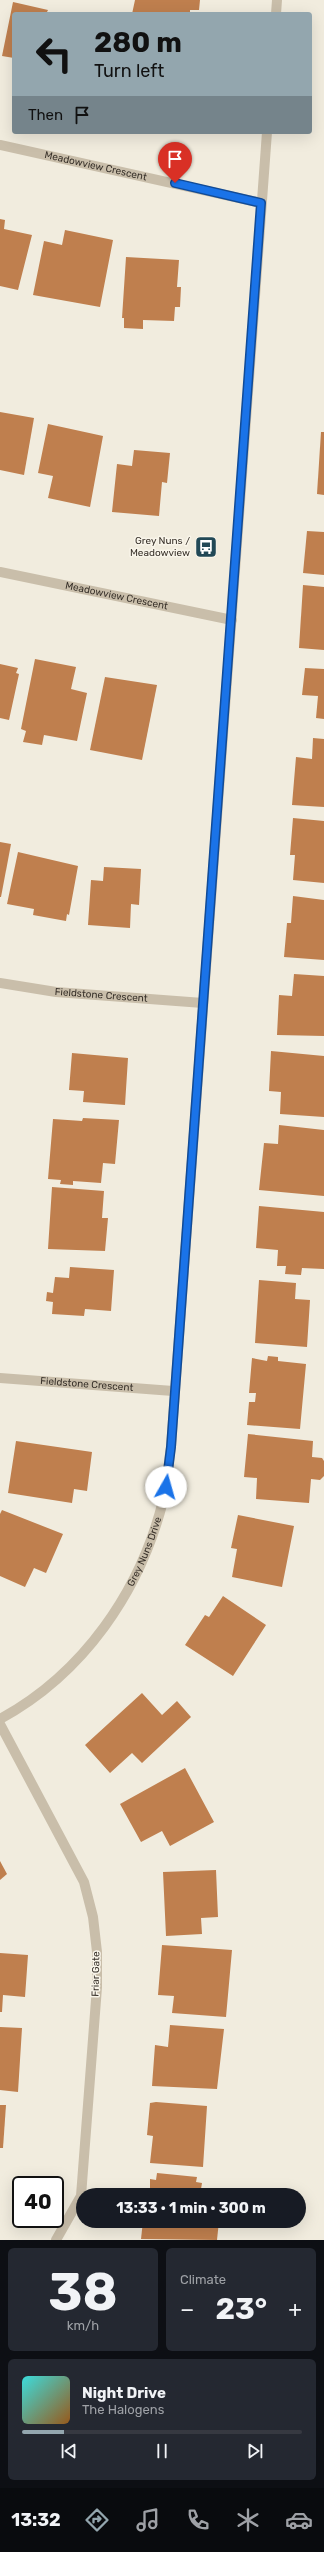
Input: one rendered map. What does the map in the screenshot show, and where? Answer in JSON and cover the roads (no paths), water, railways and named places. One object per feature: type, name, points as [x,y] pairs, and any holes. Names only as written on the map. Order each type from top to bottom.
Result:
[{"type":"street","points":[[276,12],[277,0]]},
{"type":"street","name":"Grey Nuns Drive","points":[[0,1719],[14,1712],[71,1667],[97,1637],[136,1578],[150,1547],[164,1500],[171,1447],[173,1391],[232,620],[267,134]]},
{"type":"street","name":"Meadowview Crescent","points":[[0,145],[261,203]]},
{"type":"street","name":"Meadowview Crescent","points":[[0,572],[232,620]]},
{"type":"street","name":"Fieldstone Crescent","points":[[0,983],[56,992],[203,1003]]},
{"type":"street","name":"Fieldstone Crescent","points":[[0,1378],[173,1391]]},
{"type":"street","name":"Friar Gate","points":[[0,1724],[84,1882],[93,1917],[97,1952],[97,1987],[81,2196],[56,2240]]},
{"type":"place","name":"Grey Nuns / Meadowview","points":[[206,547]]}]
